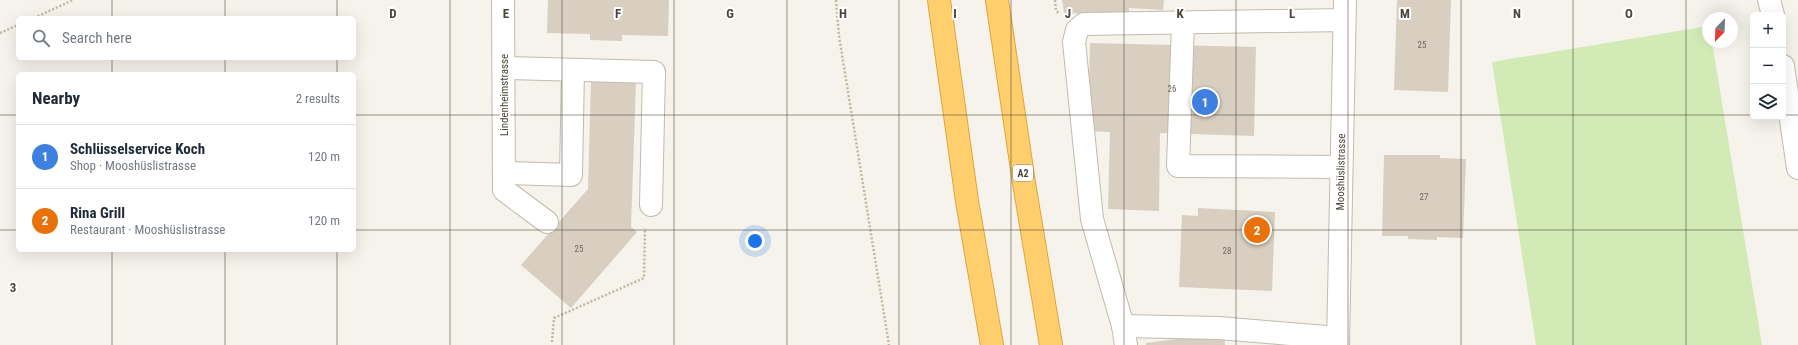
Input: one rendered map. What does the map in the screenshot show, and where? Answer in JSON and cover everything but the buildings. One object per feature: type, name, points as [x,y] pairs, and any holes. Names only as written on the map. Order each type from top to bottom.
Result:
[{"type":"highway","points":[[939,0],[967,201],[992,345]]},
{"type":"highway","name":"A2","points":[[997,0],[1024,184],[1051,345]]},
{"type":"street","name":"Lindenheimstrasse","points":[[504,0],[504,182]]},
{"type":"street","points":[[1769,0],[1771,12]]},
{"type":"street","points":[[1338,342],[1219,328],[1124,335],[1092,218],[1074,42],[1077,30],[1084,24],[1183,23],[1345,10]]},
{"type":"street","name":"Mooshüslistrasse","points":[[1338,342],[1345,10]]},
{"type":"street","points":[[1183,23],[1178,166],[1341,167]]},
{"type":"street","points":[[504,68],[654,72],[651,205]]},
{"type":"street","points":[[504,182],[571,175],[573,70]]},
{"type":"street","points":[[1786,84],[1798,168]]},
{"type":"street","points":[[504,182],[547,222]]},
{"type":"path","points":[[38,16],[73,0]]},
{"type":"path","points":[[836,0],[839,36],[889,345]]},
{"type":"path","points":[[0,32],[16,26]]},
{"type":"path","points":[[552,342],[554,318],[644,278],[645,218],[651,205]]},
{"type":"green space","points":[[1702,27],[1702,48],[1713,48],[1762,345],[1536,345],[1492,62]]},
{"type":"place","name":"Schlüsselservice Koch","points":[[1205,102]]},
{"type":"place","name":"Rina Grill","points":[[1257,230]]}]
